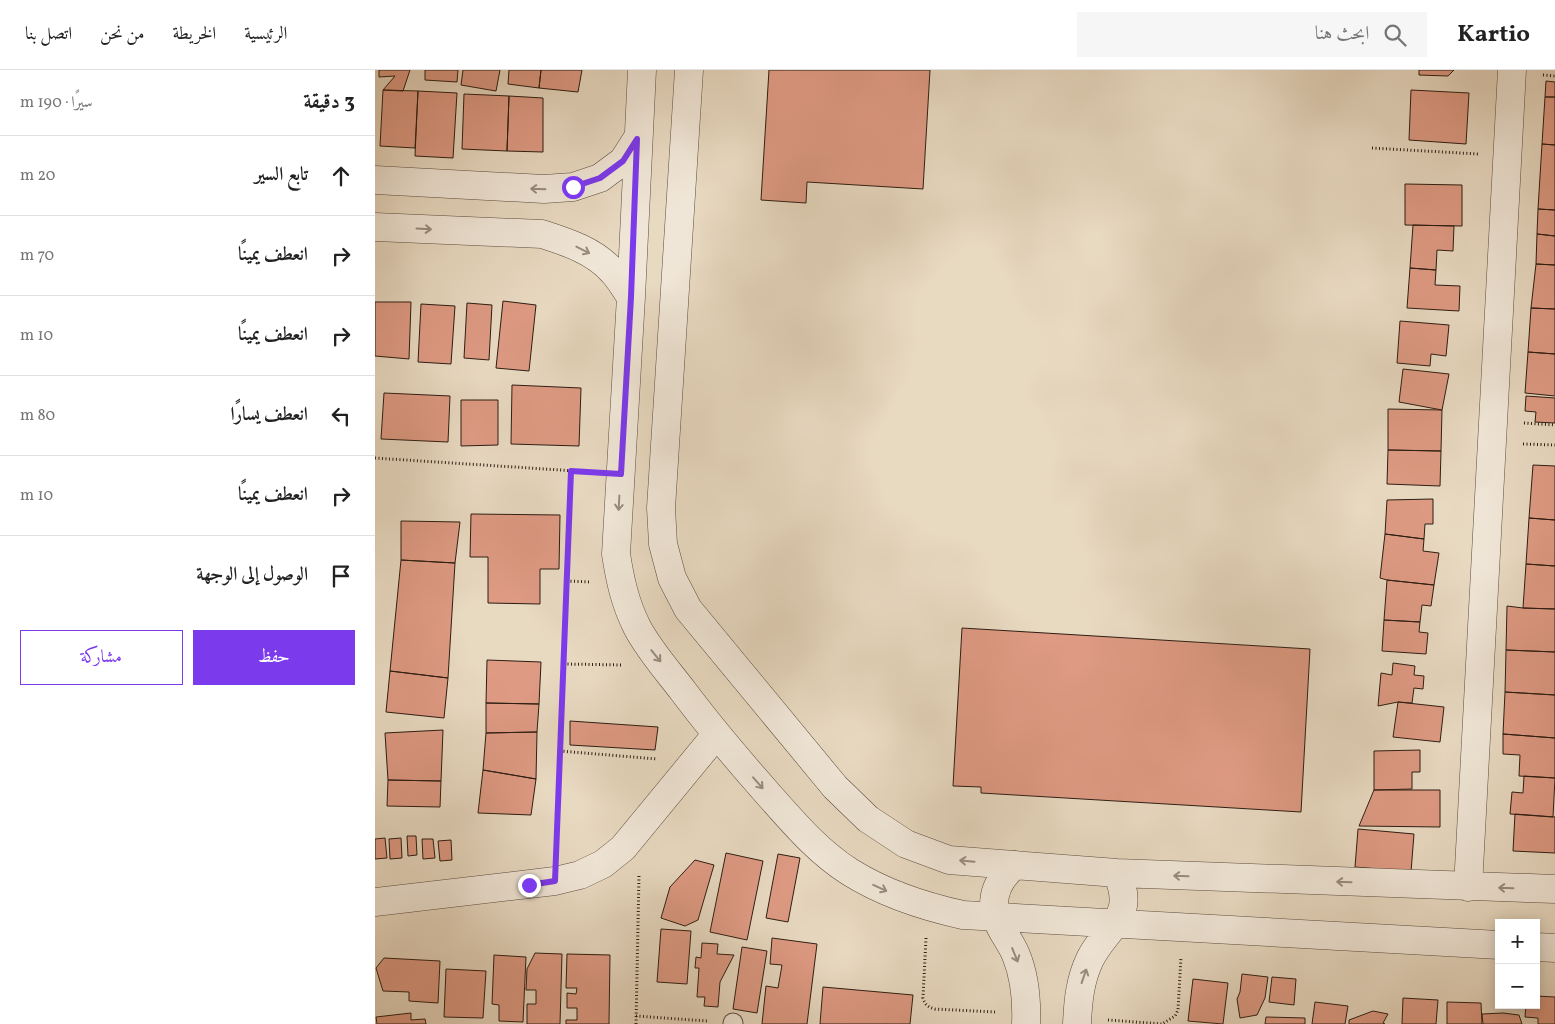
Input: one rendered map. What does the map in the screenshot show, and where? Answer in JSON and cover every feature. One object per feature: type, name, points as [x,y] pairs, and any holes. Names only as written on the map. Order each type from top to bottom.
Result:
[{"type":"street","points":[[642,70],[616,554],[621,584],[627,606],[649,648],[716,735],[821,852],[874,886],[928,907],[963,914],[1495,945]]},
{"type":"street","points":[[689,70],[661,508],[663,544],[672,578],[688,609],[835,787],[868,819],[906,844],[949,860],[1117,873],[1555,889]]},
{"type":"street","points":[[1469,887],[1512,70]]},
{"type":"street","points":[[375,180],[544,189],[573,187],[600,178],[623,161],[637,139]]},
{"type":"street","points":[[375,227],[541,234],[565,241],[590,254],[613,271],[631,297]]},
{"type":"street","points":[[375,902],[555,881],[580,875],[603,864],[623,848],[716,735]]},
{"type":"street","points":[[1015,865],[1005,873],[994,896],[996,917],[1018,961],[1026,994],[1026,1018]]},
{"type":"street","points":[[1077,1021],[1082,979],[1091,958],[1122,912],[1125,900],[1123,886],[1117,873]]},
{"type":"street","points":[[1540,947],[1555,948]]},
{"type":"path","points":[[1372,148],[1508,156]]},
{"type":"path","points":[[375,458],[621,474]]},
{"type":"path","points":[[555,881],[571,471]]},
{"type":"path","points":[[564,664],[664,666]]},
{"type":"path","points":[[560,751],[695,762]]},
{"type":"path","points":[[636,1024],[640,828]]},
{"type":"path","points":[[928,907],[923,998],[925,1004],[935,1009],[1026,1018]]},
{"type":"path","points":[[1077,1021],[1162,1024],[1175,1016],[1178,1010],[1183,927]]},
{"type":"path","points":[[636,1016],[733,1023]]},
{"type":"building","points":[[379,70],[410,70],[403,91],[383,90],[395,76],[379,77]]},
{"type":"building","points":[[425,70],[458,70],[457,82],[425,80]]},
{"type":"building","points":[[463,70],[500,70],[496,91],[461,85]]},
{"type":"building","points":[[509,70],[541,70],[539,88],[508,84]]},
{"type":"building","points":[[541,70],[582,70],[578,92],[539,88]]},
{"type":"building","points":[[769,70],[930,70],[923,189],[807,182],[806,203],[761,200]]},
{"type":"building","points":[[1419,70],[1454,70],[1448,76],[1419,75]]},
{"type":"building","points":[[1546,81],[1555,82],[1555,97],[1545,97]]},
{"type":"building","points":[[383,90],[418,91],[415,148],[380,146]]},
{"type":"building","points":[[1411,90],[1469,93],[1466,144],[1409,140]]},
{"type":"building","points":[[418,91],[457,93],[453,158],[415,156]]},
{"type":"building","points":[[464,94],[509,96],[507,151],[462,149]]},
{"type":"building","points":[[509,96],[543,98],[543,152],[507,151]]},
{"type":"building","points":[[1545,97],[1555,97],[1555,145],[1542,144]]},
{"type":"building","points":[[1542,144],[1555,145],[1555,210],[1538,209]]},
{"type":"building","points":[[1405,184],[1462,185],[1462,226],[1405,225]]},
{"type":"building","points":[[1538,209],[1555,210],[1555,236],[1537,234]]},
{"type":"building","points":[[1413,225],[1454,226],[1453,251],[1437,250],[1436,270],[1410,268]]},
{"type":"building","points":[[1537,234],[1555,236],[1555,265],[1536,264]]},
{"type":"building","points":[[1536,264],[1555,265],[1555,309],[1531,308]]},
{"type":"building","points":[[1410,268],[1436,270],[1435,285],[1460,286],[1459,311],[1407,308]]},
{"type":"building","points":[[503,301],[536,305],[529,371],[496,368]]},
{"type":"building","points":[[375,302],[411,302],[409,359],[375,356]]},
{"type":"building","points":[[467,303],[492,305],[489,360],[464,358]]},
{"type":"building","points":[[421,304],[455,306],[451,364],[418,362]]},
{"type":"building","points":[[1531,308],[1555,309],[1555,354],[1528,352]]},
{"type":"building","points":[[1400,321],[1449,325],[1446,356],[1431,354],[1430,366],[1397,363]]},
{"type":"building","points":[[1528,352],[1555,354],[1555,396],[1525,393]]},
{"type":"building","points":[[1403,369],[1449,374],[1442,410],[1399,402]]},
{"type":"building","points":[[512,385],[581,388],[579,446],[511,444]]},
{"type":"building","points":[[384,393],[450,396],[448,442],[381,439]]},
{"type":"building","points":[[1526,396],[1555,398],[1555,423],[1535,422],[1536,412],[1525,411]]},
{"type":"building","points":[[461,400],[498,400],[498,445],[461,446]]},
{"type":"building","points":[[1388,409],[1442,410],[1441,451],[1388,450]]},
{"type":"building","points":[[1388,450],[1441,451],[1440,486],[1387,484]]},
{"type":"building","points":[[1533,465],[1555,466],[1555,520],[1529,518]]},
{"type":"building","points":[[1433,499],[1433,524],[1425,524],[1424,539],[1385,534],[1387,500]]},
{"type":"building","points":[[471,514],[560,515],[559,569],[540,569],[540,604],[488,603],[488,557],[470,557]]},
{"type":"building","points":[[1529,518],[1555,520],[1555,566],[1526,564]]},
{"type":"building","points":[[401,521],[460,522],[455,563],[401,560]]},
{"type":"building","points":[[1385,534],[1424,539],[1423,551],[1439,553],[1434,585],[1380,578]]},
{"type":"building","points":[[401,560],[455,563],[448,678],[390,671]]},
{"type":"building","points":[[1526,564],[1555,566],[1555,609],[1523,608]]},
{"type":"building","points":[[1387,580],[1434,585],[1431,606],[1422,605],[1420,622],[1384,620]]},
{"type":"building","points":[[1507,606],[1555,609],[1555,652],[1506,650]]},
{"type":"building","points":[[1384,620],[1420,622],[1419,632],[1428,633],[1426,654],[1382,651]]},
{"type":"building","points":[[962,628],[1310,649],[1301,812],[981,793],[981,787],[953,786]]},
{"type":"building","points":[[1506,650],[1555,652],[1555,695],[1505,692]]},
{"type":"building","points":[[487,660],[541,662],[539,704],[486,703]]},
{"type":"building","points":[[1393,663],[1415,666],[1414,675],[1424,676],[1423,689],[1414,688],[1412,703],[1398,702],[1378,706],[1381,673],[1392,675]]},
{"type":"building","points":[[390,671],[448,678],[444,718],[386,712]]},
{"type":"building","points":[[1505,692],[1555,695],[1555,738],[1503,734]]},
{"type":"building","points":[[1398,702],[1444,707],[1440,742],[1393,737]]},
{"type":"building","points":[[486,703],[539,704],[537,732],[486,733]]},
{"type":"building","points":[[570,721],[658,727],[655,750],[570,745]]},
{"type":"building","points":[[443,730],[441,781],[388,780],[385,733]]},
{"type":"building","points":[[537,732],[536,779],[483,770],[486,733]]},
{"type":"building","points":[[1503,734],[1555,738],[1555,778],[1519,776],[1520,755],[1503,754]]},
{"type":"building","points":[[1420,750],[1420,772],[1412,772],[1412,789],[1374,790],[1374,751]]},
{"type":"building","points":[[483,770],[536,779],[531,815],[478,813]]},
{"type":"building","points":[[1524,776],[1555,778],[1553,817],[1510,814],[1512,792],[1523,793]]},
{"type":"building","points":[[388,780],[441,781],[440,807],[387,806]]},
{"type":"building","points":[[1374,790],[1440,790],[1440,827],[1359,826]]},
{"type":"building","points":[[1515,814],[1555,817],[1555,853],[1513,851]]},
{"type":"building","points":[[1358,829],[1414,834],[1411,872],[1355,867]]},
{"type":"building","points":[[407,836],[416,836],[417,855],[408,856]]},
{"type":"building","points":[[385,838],[387,858],[375,859],[375,839]]},
{"type":"building","points":[[401,838],[402,858],[390,859],[389,839]]},
{"type":"building","points":[[422,839],[433,839],[435,858],[423,859]]},
{"type":"building","points":[[451,840],[452,860],[440,861],[438,841]]},
{"type":"building","points":[[726,853],[763,861],[747,940],[710,932]]},
{"type":"building","points":[[778,854],[800,858],[788,922],[766,918]]},
{"type":"building","points":[[695,860],[714,865],[698,920],[685,926],[661,918],[670,887]]},
{"type":"building","points":[[661,929],[691,931],[687,984],[657,982]]},
{"type":"building","points":[[772,938],[817,944],[807,1024],[762,1024],[766,986],[778,988],[782,965],[770,964]]},
{"type":"building","points":[[702,943],[718,944],[717,954],[734,955],[720,982],[718,1007],[704,1006],[705,997],[697,997],[699,968],[695,968],[696,957],[701,958]]},
{"type":"building","points":[[742,947],[767,951],[757,1013],[733,1009]]},
{"type":"building","points":[[535,953],[562,954],[560,1024],[527,1024],[527,1004],[536,1004],[536,990],[526,990],[527,969]]},
{"type":"building","points":[[567,954],[610,955],[609,1024],[566,1024],[566,1020],[577,1020],[577,1008],[567,1008],[567,993],[576,994],[577,988],[566,988]]},
{"type":"building","points":[[494,955],[526,957],[523,1022],[499,1021],[499,1005],[492,1004]]},
{"type":"building","points":[[384,958],[440,961],[438,1003],[409,1001],[409,992],[383,991],[376,968]]},
{"type":"building","points":[[446,969],[486,971],[483,1018],[444,1017]]},
{"type":"building","points":[[1242,974],[1268,977],[1265,998],[1257,1015],[1240,1018],[1237,999],[1240,992]]},
{"type":"building","points":[[1272,977],[1296,979],[1294,1005],[1269,1002]]},
{"type":"building","points":[[1193,979],[1228,983],[1223,1024],[1188,1021]]},
{"type":"building","points":[[823,987],[913,995],[910,1024],[820,1024]]},
{"type":"building","points":[[1540,996],[1555,997],[1555,1024],[1538,1024],[1538,1018],[1525,1017],[1526,1009],[1540,1009]]},
{"type":"building","points":[[1403,998],[1438,1000],[1436,1024],[1402,1024]]},
{"type":"building","points":[[1315,1002],[1348,1006],[1345,1024],[1312,1024]]},
{"type":"building","points":[[1447,1002],[1481,1003],[1482,1024],[1447,1024]]},
{"type":"building","points":[[1373,1011],[1388,1014],[1383,1023],[1385,1024],[1349,1024],[1349,1020]]},
{"type":"building","points":[[411,1013],[411,1020],[425,1019],[426,1024],[377,1024],[376,1017]]},
{"type":"building","points":[[1503,1013],[1519,1015],[1522,1024],[1483,1024],[1482,1014]]},
{"type":"building","points":[[1266,1017],[1305,1018],[1305,1024],[1265,1024]]},
{"type":"route","points":[[529,885],[555,881],[571,471],[621,474],[631,297],[637,139],[623,161],[600,178],[573,187]]}]
